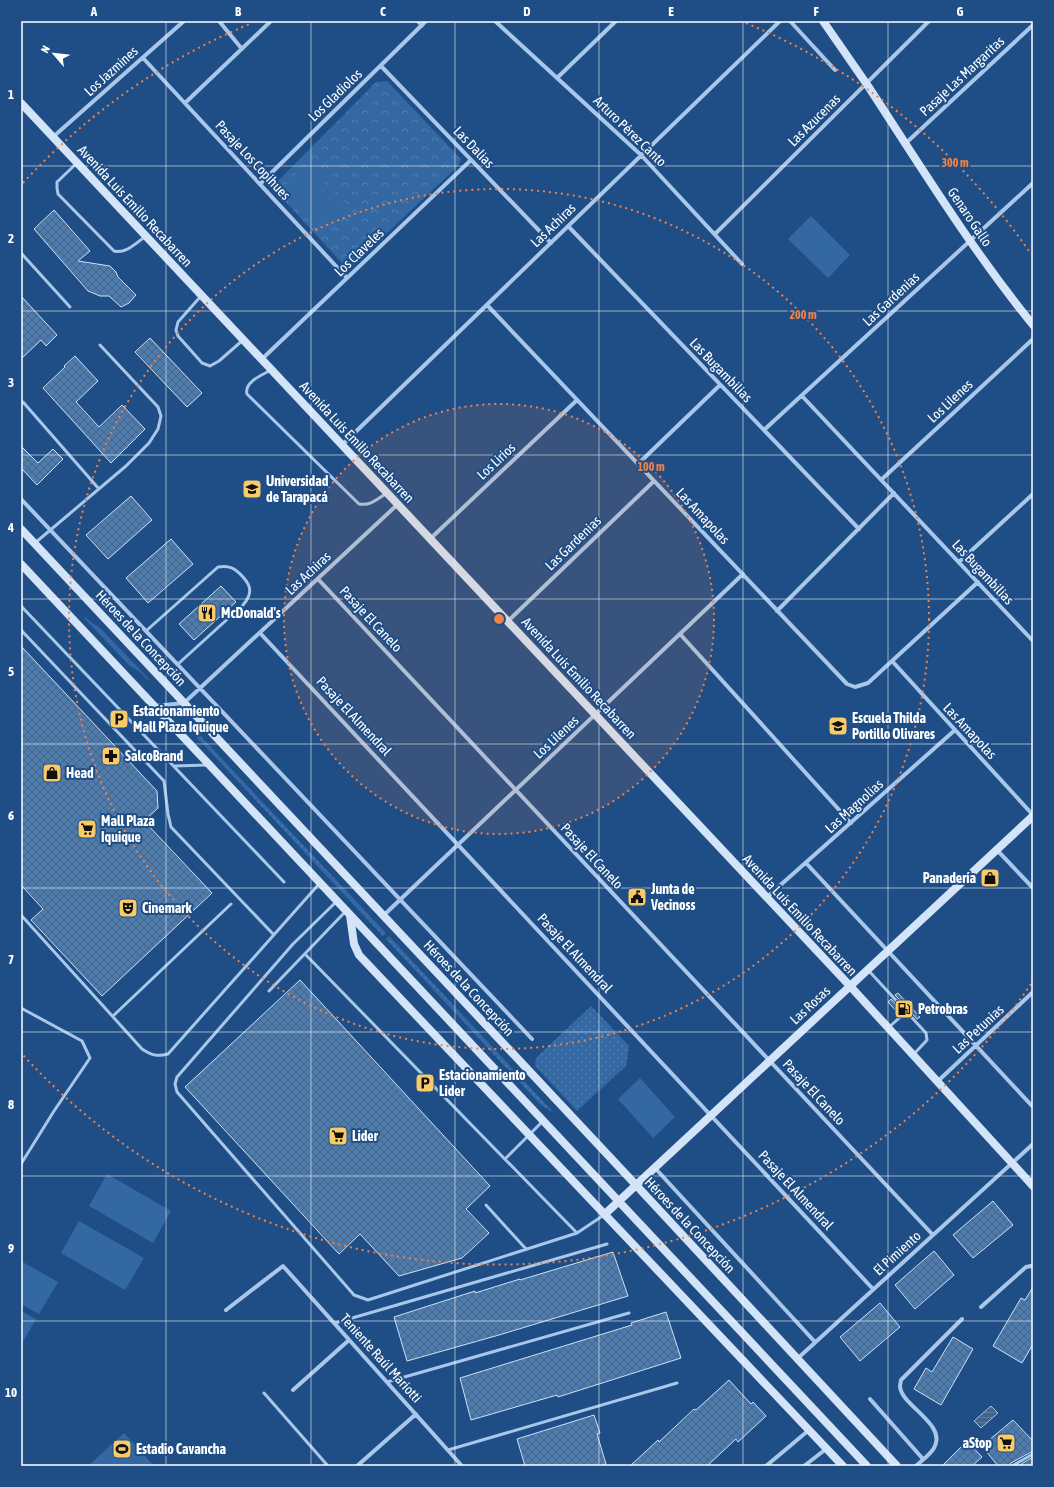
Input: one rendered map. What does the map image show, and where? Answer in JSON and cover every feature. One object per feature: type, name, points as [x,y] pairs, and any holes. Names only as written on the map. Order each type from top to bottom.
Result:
[{"type":"street","name":"Los Jazmines","points":[[53,138],[184,21]]},
{"type":"street","points":[[219,21],[242,49]]},
{"type":"street","points":[[185,104],[271,21]]},
{"type":"street","name":"Los Gladiolos","points":[[260,184],[426,21]]},
{"type":"street","name":"Arturo Pérez Canto","points":[[495,21],[642,155],[742,264]]},
{"type":"street","points":[[558,77],[616,21]]},
{"type":"street","name":"Las Achiras","points":[[342,445],[780,21]]},
{"type":"street","points":[[790,21],[835,70]]},
{"type":"street","name":"Genaro Gallo","points":[[823,21],[906,143],[970,241],[1005,290],[1033,325]]},
{"type":"street","name":"Las Azucenas","points":[[715,234],[929,21]]},
{"type":"street","name":"Pasaje Las Margaritas","points":[[906,143],[1033,25]]},
{"type":"street","name":"Pasaje Los Copihues","points":[[143,58],[347,278]]},
{"type":"street","name":"Las Dalias","points":[[380,66],[551,242]]},
{"type":"street","name":"Avenida Luis Emilio Recabarren","points":[[21,103],[850,986],[1033,1186]]},
{"type":"street","name":"Los Claveles","points":[[261,359],[471,160]]},
{"type":"street","name":"Las Gardenias","points":[[764,430],[1033,183]]},
{"type":"street","name":"Las Bugambilias","points":[[568,226],[859,529]]},
{"type":"street","name":"Las Amapolas","points":[[487,305],[847,684],[856,687],[868,683],[892,661],[1033,815]]},
{"type":"street","name":"Los Lilenes","points":[[881,480],[1033,338]]},
{"type":"street","points":[[638,464],[720,385]]},
{"type":"street","name":"Las Bugambilias","points":[[802,396],[1033,641]]},
{"type":"street","name":"Los Lirios","points":[[430,539],[577,400]]},
{"type":"street","name":"Las Gardenias","points":[[508,622],[654,481]]},
{"type":"street","points":[[777,611],[894,493]]},
{"type":"street","points":[[959,562],[1033,494]]},
{"type":"street","name":"Héroes de la Concepción","points":[[21,499],[532,1039]]},
{"type":"street","name":"Las Achiras","points":[[184,703],[398,504]]},
{"type":"street","name":"Héroes de la Concepción","points":[[21,529],[636,1185],[897,1466]]},
{"type":"street","points":[[21,564],[867,1466]]},
{"type":"street","name":"Los Lilenes","points":[[384,916],[743,574]]},
{"type":"street","name":"Pasaje El Canelo","points":[[318,579],[933,1235]]},
{"type":"street","points":[[892,661],[978,582]]},
{"type":"street","name":"Pasaje El Almendral","points":[[260,632],[873,1289]]},
{"type":"street","points":[[680,634],[851,823]]},
{"type":"street","points":[[155,707],[184,703]]},
{"type":"street","name":"Las Magnolias","points":[[767,898],[955,730]]},
{"type":"street","name":"Las Rosas","points":[[605,1214],[1033,815]]},
{"type":"street","points":[[997,850],[1033,888]]},
{"type":"street","points":[[806,863],[1033,1107]]},
{"type":"street","points":[[348,913],[354,944],[360,955],[843,1466]]},
{"type":"street","name":"Las Petunias","points":[[938,1082],[1033,992]]},
{"type":"street","name":"El Pimiento","points":[[797,1359],[1033,1144]]},
{"type":"street","name":"Héroes de la Concepción","points":[[655,1168],[815,1342]]},
{"type":"street","name":"Teniente Raúl Mariotti","points":[[226,1310],[283,1266],[462,1466]]},
{"type":"street","points":[[981,1307],[1026,1267],[1033,1267]]},
{"type":"street","points":[[916,1466],[934,1448],[936,1435],[930,1424],[903,1394],[900,1387],[901,1380],[962,1319]]},
{"type":"street","points":[[293,1390],[349,1340]]},
{"type":"street","points":[[870,1398],[923,1459]]},
{"type":"street","points":[[357,1466],[416,1414]]},
{"type":"street","points":[[766,1466],[809,1430]]},
{"type":"street","points":[[804,1466],[827,1449]]},
{"type":"lane","points":[[417,21],[422,26]]},
{"type":"lane","points":[[77,163],[57,182],[58,194],[114,251],[124,251],[146,236]]},
{"type":"lane","points":[[21,253],[70,307]]},
{"type":"lane","points":[[201,296],[178,322],[176,330],[178,336],[202,363],[210,366],[243,340]]},
{"type":"lane","points":[[35,544],[126,466],[149,443],[158,428],[161,416],[158,407],[100,345]]},
{"type":"lane","points":[[271,370],[248,384],[246,389],[247,394],[359,504],[371,504],[387,493]]},
{"type":"lane","points":[[23,402],[99,489]]},
{"type":"lane","points":[[146,631],[218,567],[231,567],[236,570],[249,584],[250,591],[248,599],[244,605],[178,664]]},
{"type":"lane","points":[[21,606],[284,882]]},
{"type":"lane","points":[[21,630],[164,781],[168,814],[172,827],[274,935]]},
{"type":"lane","points":[[174,766],[210,765]]},
{"type":"lane","points":[[21,914],[142,1049],[150,1055],[158,1056],[168,1054],[320,883]]},
{"type":"lane","points":[[337,901],[293,944],[177,1077],[175,1084],[177,1092],[354,1294],[368,1300],[577,1233],[605,1214]]},
{"type":"lane","points":[[113,1016],[232,904]]},
{"type":"lane","points":[[270,991],[305,954],[348,913]]},
{"type":"lane","points":[[305,954],[577,1233]]},
{"type":"lane","points":[[868,970],[926,1034],[927,1040],[913,1055]]},
{"type":"lane","points":[[21,1008],[82,1041],[90,1058],[54,1111],[21,1164]]},
{"type":"lane","points":[[888,1028],[906,1012]]},
{"type":"lane","points":[[506,1159],[543,1120]]},
{"type":"lane","points":[[486,1205],[526,1249]]},
{"type":"lane","points":[[335,1324],[607,1244]]},
{"type":"lane","points":[[387,1382],[629,1312]]},
{"type":"lane","points":[[448,1450],[677,1383]]},
{"type":"lane","points":[[264,1393],[328,1466]]},
{"type":"lane","points":[[1012,1466],[1033,1454]]},
{"type":"green space","points":[[387,81],[461,159],[457,167],[352,266],[342,263],[272,187],[376,82]]},
{"type":"green space","points":[[307,164],[350,209],[324,234],[282,189]]},
{"type":"green space","points":[[811,216],[850,255],[828,278],[788,239]]},
{"type":"green space","points":[[85,617],[100,628],[149,679],[148,680],[140,672],[129,665],[84,618]]},
{"type":"green space","points":[[190,725],[386,933],[383,936],[187,727]]},
{"type":"green space","points":[[389,936],[553,1112],[541,1105],[386,939]]},
{"type":"green space","points":[[591,1006],[629,1046],[626,1066],[577,1111],[535,1066],[536,1058]]},
{"type":"green space","points":[[640,1078],[675,1117],[653,1138],[618,1099]]},
{"type":"green space","points":[[107,1174],[171,1211],[153,1243],[89,1206]]},
{"type":"green space","points":[[79,1221],[144,1258],[125,1290],[61,1253]]},
{"type":"green space","points":[[21,1261],[58,1282],[39,1314],[21,1304]]},
{"type":"green space","points":[[21,1311],[36,1319],[21,1345]]},
{"type":"green space","name":"Estadio Cavancha","points":[[124,1433],[154,1466],[88,1466]]},
{"type":"shaded area","points":[[991,1406],[998,1413],[981,1428],[974,1421]]},
{"type":"building","points":[[54,210],[90,251],[78,261],[110,266],[116,272],[118,277],[136,295],[129,303],[121,307],[109,296],[100,296],[88,291],[34,229]]},
{"type":"building","points":[[21,296],[57,335],[46,346],[41,340],[21,359]]},
{"type":"building","points":[[150,338],[202,393],[187,407],[135,352]]},
{"type":"building","points":[[75,356],[98,381],[76,402],[99,427],[122,405],[145,429],[111,463],[43,388]]},
{"type":"building","points":[[21,446],[38,463],[53,449],[63,459],[37,485],[21,468]]},
{"type":"building","points":[[131,496],[152,520],[108,559],[86,535]]},
{"type":"building","points":[[171,539],[193,564],[148,603],[126,578]]},
{"type":"building","name":"McDonald's","points":[[221,586],[236,602],[194,640],[179,624]]},
{"type":"building","name":"Mall Plaza Iquique","points":[[21,646],[157,791],[158,808],[144,821],[212,893],[102,996],[31,920],[43,909],[21,885]]},
{"type":"building","name":"Lider","points":[[300,980],[490,1186],[466,1209],[489,1233],[462,1258],[399,1276],[360,1234],[339,1254],[185,1087]]},
{"type":"building","points":[[898,993],[920,1017],[917,1019],[895,995]]},
{"type":"building","points":[[891,999],[902,1011],[899,1014],[888,1002]]},
{"type":"building","points":[[993,1201],[1013,1225],[973,1258],[953,1235]]},
{"type":"building","points":[[934,1251],[954,1275],[915,1309],[895,1285]]},
{"type":"building","points":[[613,1252],[628,1296],[407,1361],[394,1317],[475,1291],[475,1293]]},
{"type":"building","points":[[1033,1287],[1033,1344],[1022,1363],[993,1346],[1021,1298],[1025,1300]]},
{"type":"building","points":[[880,1303],[900,1327],[860,1361],[840,1337]]},
{"type":"building","points":[[666,1312],[681,1358],[558,1397],[557,1395],[471,1420],[460,1378],[632,1325],[631,1323]]},
{"type":"building","points":[[953,1337],[973,1349],[941,1405],[914,1389],[926,1368],[932,1372]]},
{"type":"building","points":[[729,1380],[751,1404],[753,1402],[766,1416],[738,1442],[736,1439],[707,1466],[630,1466],[658,1440],[659,1442],[694,1409],[696,1410]]},
{"type":"building","points":[[594,1415],[600,1433],[597,1434],[606,1464],[600,1466],[525,1466],[517,1439]]},
{"type":"building","name":"aStop","points":[[1013,1420],[1033,1441],[1033,1451],[1011,1463],[1009,1466],[998,1466],[982,1446]]},
{"type":"building","points":[[967,1441],[982,1457],[972,1466],[942,1466]]},
{"type":"building","points":[[1033,1457],[1033,1466],[1018,1466]]},
{"type":"place","name":"Universidad de Tarapacá","points":[[252,489]]},
{"type":"place","name":"McDonald's","points":[[207,613]]},
{"type":"place","name":"Estacionamiento Mall Plaza Iquique","points":[[119,719]]},
{"type":"place","name":"Escuela Thilda Portillo Olivares","points":[[838,726]]},
{"type":"place","name":"SalcoBrand","points":[[111,756]]},
{"type":"place","name":"Head","points":[[52,773]]},
{"type":"place","name":"Mall Plaza Iquique","points":[[87,829]]},
{"type":"place","name":"Panadería","points":[[990,878]]},
{"type":"place","name":"Junta de Vecinoss","points":[[637,897]]},
{"type":"place","name":"Cinemark","points":[[128,908]]},
{"type":"place","name":"Petrobras","points":[[904,1009]]},
{"type":"place","name":"Estacionamiento Lider","points":[[425,1083]]},
{"type":"place","name":"Lider","points":[[338,1136]]},
{"type":"place","name":"aStop","points":[[1006,1443]]},
{"type":"place","name":"Estadio Cavancha","points":[[122,1449]]}]
